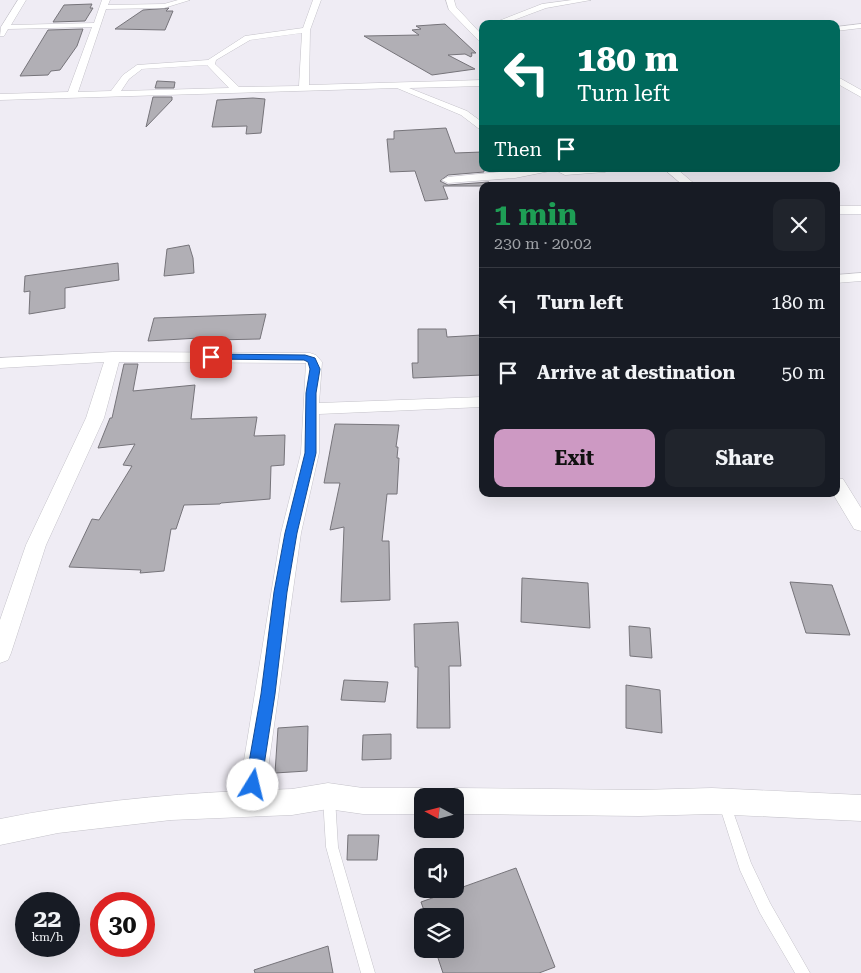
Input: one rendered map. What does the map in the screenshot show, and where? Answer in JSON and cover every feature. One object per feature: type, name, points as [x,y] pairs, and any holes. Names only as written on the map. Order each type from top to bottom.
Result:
[{"type":"street","points":[[0,35],[22,0]]},
{"type":"street","points":[[72,95],[105,4],[164,6],[186,0]]},
{"type":"street","points":[[304,88],[306,30],[317,0]]},
{"type":"street","points":[[450,0],[452,8],[459,13],[479,36]]},
{"type":"street","points":[[506,20],[545,6],[587,0]]},
{"type":"street","points":[[5,27],[98,24]]},
{"type":"street","points":[[840,29],[861,26]]},
{"type":"street","points":[[473,30],[479,29]]},
{"type":"street","points":[[114,94],[126,77],[140,67],[211,62],[248,38],[306,30]]},
{"type":"street","points":[[211,62],[237,91]]},
{"type":"street","points":[[840,78],[853,76]]},
{"type":"street","points":[[840,81],[861,94]]},
{"type":"street","points":[[0,98],[479,83]]},
{"type":"street","points":[[394,85],[464,113],[479,124]]},
{"type":"street","points":[[448,180],[530,172]]},
{"type":"street","points":[[564,172],[580,182]]},
{"type":"street","points":[[674,172],[686,182]]},
{"type":"street","points":[[840,210],[861,210]]},
{"type":"street","points":[[840,279],[861,277]]},
{"type":"street","points":[[0,653],[36,545],[91,427],[113,357]]},
{"type":"street","points":[[0,364],[113,357],[310,358],[314,362],[315,369],[311,393],[310,453],[291,533],[282,582],[268,694],[250,803]]},
{"type":"street","points":[[312,409],[479,402]]},
{"type":"street","points":[[847,493],[861,524]]},
{"type":"street","points":[[0,832],[58,820],[143,810],[292,802],[328,796],[363,801],[414,801]]},
{"type":"street","points":[[464,801],[724,801],[861,808]]},
{"type":"lane","points":[[328,796],[332,847],[368,973]]},
{"type":"lane","points":[[724,801],[749,874],[765,908],[803,973]]},
{"type":"building","points":[[92,4],[90,8],[93,8],[85,21],[53,22],[64,5]]},
{"type":"building","points":[[169,8],[166,11],[173,11],[165,30],[115,29],[143,10]]},
{"type":"building","points":[[445,24],[476,53],[471,53],[471,57],[465,54],[448,55],[475,69],[432,75],[364,36],[419,35],[412,30],[421,29],[416,26]]},
{"type":"building","points":[[83,29],[77,46],[60,70],[51,71],[48,75],[20,76],[48,30]]},
{"type":"building","points":[[157,81],[175,82],[174,88],[155,88]]},
{"type":"building","points":[[153,97],[172,97],[172,100],[146,127]]},
{"type":"building","points":[[265,99],[261,133],[246,134],[247,126],[212,127],[217,100]]},
{"type":"building","points":[[446,128],[455,153],[479,152],[479,172],[484,172],[448,175],[440,181],[448,185],[479,183],[479,186],[443,186],[448,199],[425,201],[415,171],[390,172],[387,139],[394,139],[394,131]]},
{"type":"building","points":[[189,245],[193,258],[194,273],[164,276],[167,249]]},
{"type":"building","points":[[118,263],[119,280],[65,288],[65,308],[29,314],[30,291],[24,292],[25,276]]},
{"type":"building","points":[[266,314],[260,339],[215,340],[216,337],[148,341],[154,318]]},
{"type":"building","points":[[418,329],[446,329],[447,337],[479,335],[479,375],[413,378],[412,363],[418,363]]},
{"type":"building","points":[[124,364],[138,364],[133,391],[195,385],[191,419],[257,417],[254,436],[285,435],[284,465],[271,466],[270,499],[220,504],[184,505],[176,529],[171,529],[164,571],[140,573],[141,570],[69,567],[92,519],[99,520],[132,466],[123,465],[135,444],[98,448],[110,418],[112,418]]},
{"type":"building","points":[[335,424],[399,425],[396,447],[398,447],[397,458],[399,458],[397,494],[387,494],[382,541],[389,541],[390,600],[341,602],[344,527],[330,530],[340,483],[324,483]]},
{"type":"building","points":[[522,578],[588,583],[590,628],[521,622]]},
{"type":"building","points":[[790,582],[832,585],[850,635],[806,633]]},
{"type":"building","points":[[458,622],[461,666],[449,666],[450,728],[417,728],[418,667],[415,667],[414,624]]},
{"type":"building","points":[[629,626],[650,628],[652,658],[630,656]]},
{"type":"building","points":[[344,680],[388,682],[385,702],[341,700]]},
{"type":"building","points":[[626,685],[660,690],[662,733],[626,728]]},
{"type":"building","points":[[308,726],[307,771],[275,773],[278,728]]},
{"type":"building","points":[[391,734],[391,759],[362,760],[363,735]]},
{"type":"building","points":[[348,835],[379,835],[377,860],[347,860]]},
{"type":"building","points":[[516,868],[555,967],[539,973],[443,973],[438,958],[464,958],[464,908],[423,908],[421,902],[432,898],[464,898],[464,887]]},
{"type":"building","points":[[328,946],[333,973],[255,973],[254,970]]},
{"type":"route","points":[[211,357],[310,358],[314,362],[315,369],[311,393],[312,431],[310,453],[291,533],[253,785]]}]
